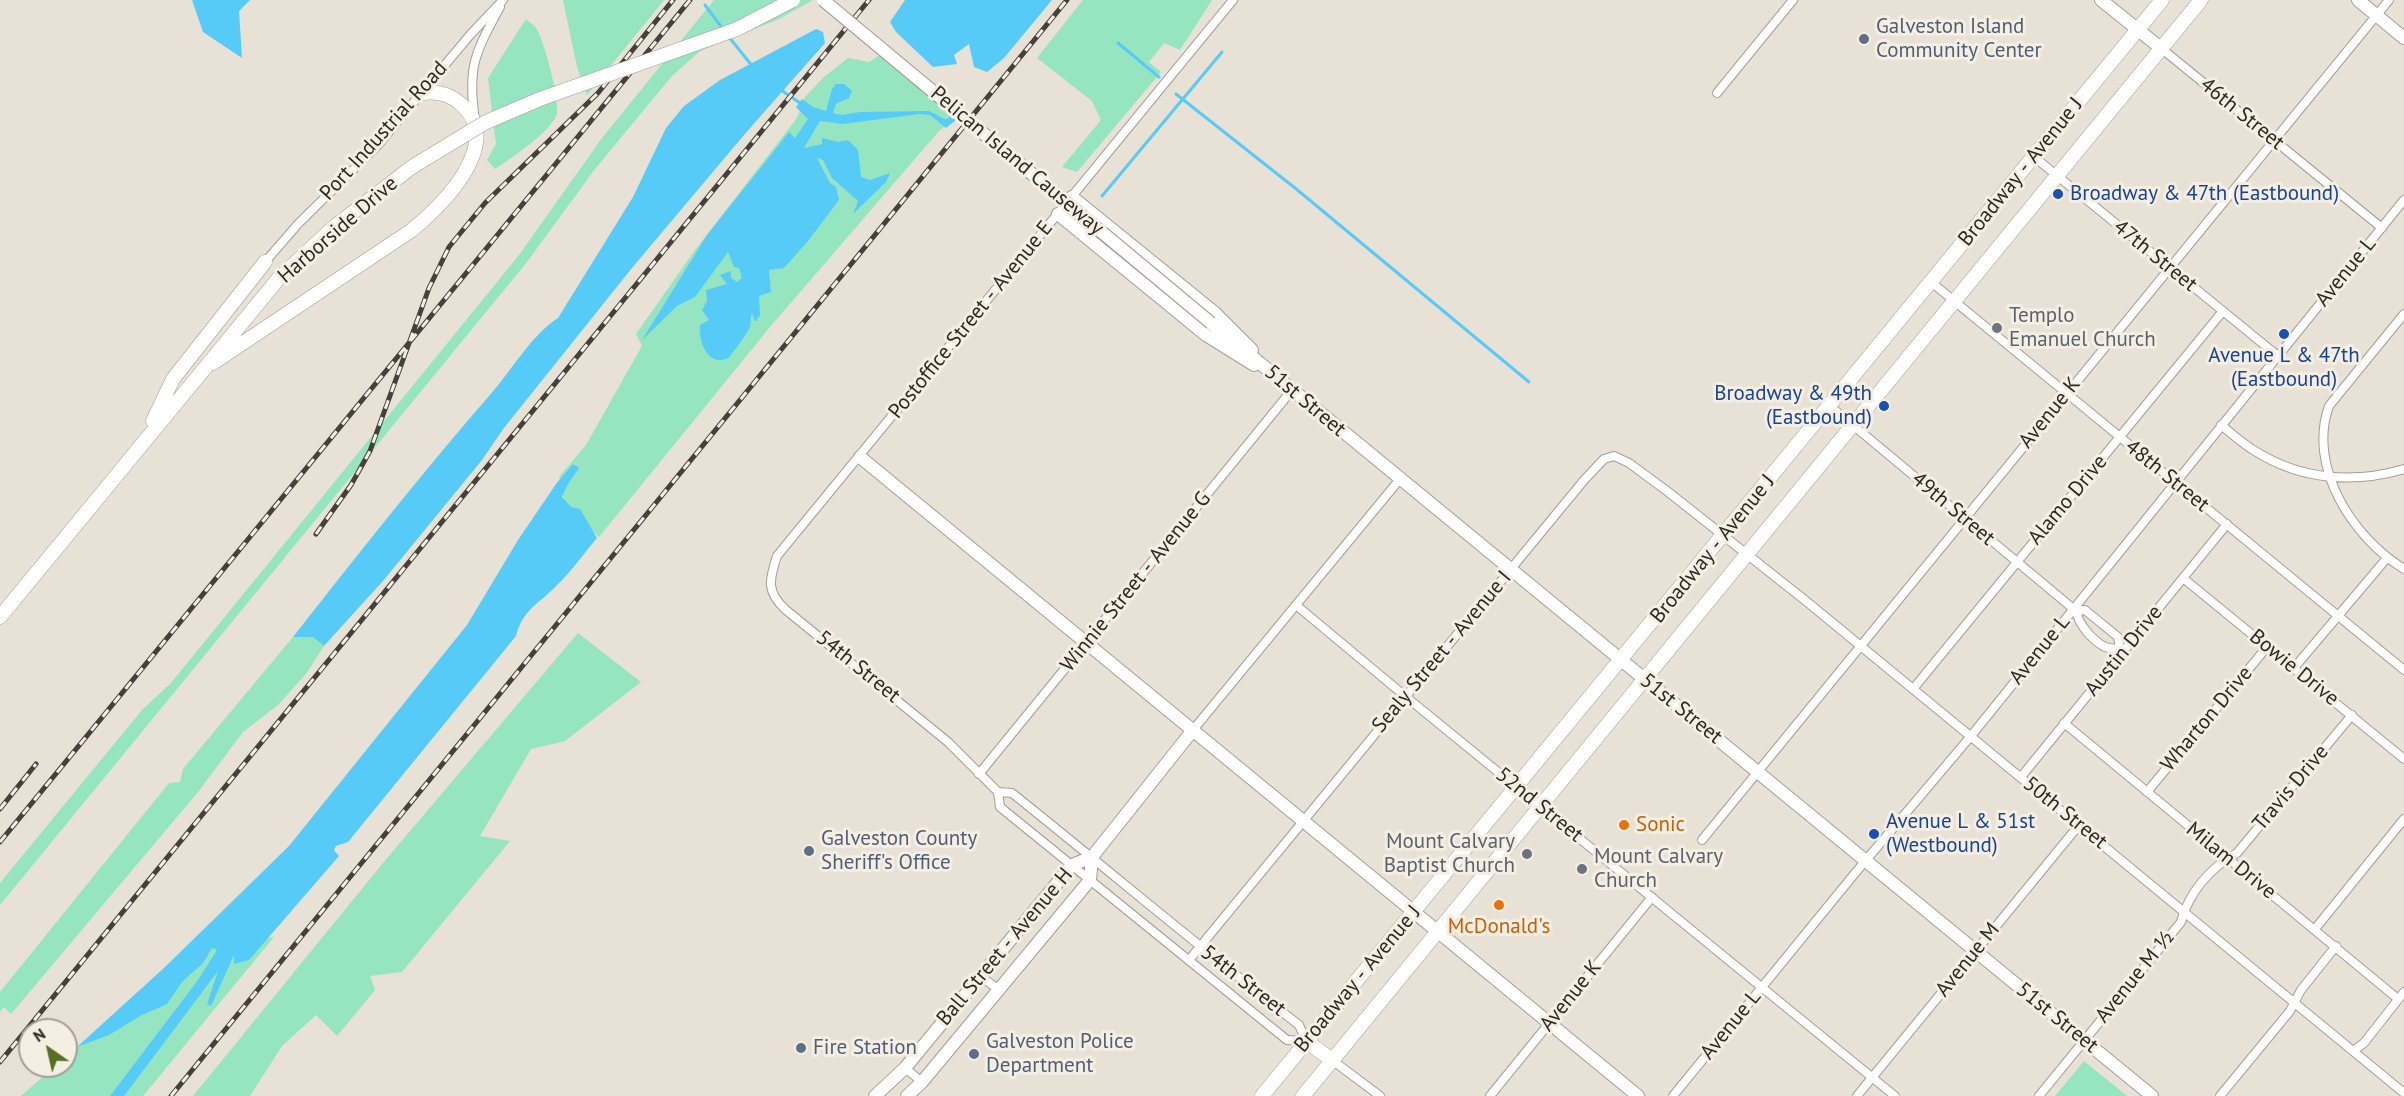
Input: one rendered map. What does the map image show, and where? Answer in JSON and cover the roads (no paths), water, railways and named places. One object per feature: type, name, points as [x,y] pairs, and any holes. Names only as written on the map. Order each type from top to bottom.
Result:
[{"type":"main road","name":"Harborside Drive","points":[[0,617],[279,278],[334,227],[412,167],[486,122],[540,99],[737,29],[792,0]]},
{"type":"main road","name":"Broadway - Avenue J","points":[[1262,1096],[2162,0]]},
{"type":"main road","name":"Broadway - Avenue J","points":[[1302,1096],[1854,427],[2201,0]]},
{"type":"main road","points":[[201,371],[412,230],[435,210],[463,175],[473,153],[476,129],[466,108],[451,96],[438,92],[422,93]]},
{"type":"main road","points":[[143,443],[173,379],[265,261]]},
{"type":"main road","points":[[1306,1041],[1332,1060]]},
{"type":"street","name":"Port Industrial Road","points":[[265,261],[298,224],[378,145],[470,35],[503,0]]},
{"type":"street","name":"Port Industrial Road","points":[[476,129],[471,72],[480,45],[503,0]]},
{"type":"street","name":"Pelican Island Causeway","points":[[823,0],[1210,322]]},
{"type":"street","name":"Postoffice Street - Avenue E","points":[[777,556],[1233,0]]},
{"type":"street","points":[[1717,93],[1793,0]]},
{"type":"street","name":"46th Street","points":[[2101,0],[2382,228]]},
{"type":"street","points":[[2358,0],[2404,38]]},
{"type":"street","name":"Avenue K","points":[[1702,840],[2389,0]]},
{"type":"street","name":"47th Street","points":[[2033,156],[2278,356]]},
{"type":"street","points":[[1072,197],[1215,312],[1239,334],[1275,376]]},
{"type":"street","name":"Avenue L","points":[[1673,1096],[2074,610],[2404,200]]},
{"type":"street","points":[[1058,214],[1206,335],[1236,356],[1275,376]]},
{"type":"street","name":"48th Street","points":[[1931,282],[2404,670]]},
{"type":"street","name":"Alamo Drive","points":[[1912,688],[2223,311]]},
{"type":"street","points":[[2404,314],[2329,406],[2324,421],[2324,444],[2330,477],[2338,497],[2354,523],[2387,558],[2404,569]]},
{"type":"street","name":"51st Street","points":[[1210,322],[2152,1096]]},
{"type":"street","name":"Winnie Street - Avenue G","points":[[979,774],[1292,390]]},
{"type":"street","name":"49th Street","points":[[1830,406],[2074,610],[2078,624],[2106,648],[2122,650],[2118,637],[2085,610],[2074,610]]},
{"type":"street","points":[[2222,425],[2254,451],[2284,466],[2316,476],[2349,479],[2382,475],[2404,469]]},
{"type":"street","name":"Sealy Street - Avenue I","points":[[1189,960],[1405,696],[1604,459],[1614,456],[1629,463],[1724,536]]},
{"type":"street","points":[[860,457],[1638,1096]]},
{"type":"street","points":[[1193,730],[1400,479]]},
{"type":"street","name":"Austin Drive","points":[[2021,777],[2122,650],[2227,524]]},
{"type":"street","name":"50th Street","points":[[1724,536],[2184,910],[2404,1094]]},
{"type":"street","name":"54th Street","points":[[777,556],[771,574],[771,586],[776,600],[948,742],[998,792],[1000,807],[1287,1040],[1306,1041],[1299,1026],[1092,857],[1012,793],[998,792]]},
{"type":"street","points":[[2294,668],[2387,558]]},
{"type":"street","name":"Bowie Drive","points":[[2183,578],[2404,759]]},
{"type":"street","name":"52nd Street","points":[[1296,604],[1405,696],[1895,1096]]},
{"type":"street","name":"Wharton Drive","points":[[2147,792],[2267,647]]},
{"type":"street","name":"Travis Drive","points":[[2228,858],[2236,853],[2352,715]]},
{"type":"street","name":"Milam Drive","points":[[2064,723],[2315,929],[2401,996]]},
{"type":"street","name":"Ball Street - Avenue H","points":[[875,1096],[905,1068],[1072,865],[1092,857],[1193,730]]},
{"type":"street","points":[[2315,929],[2404,819]]},
{"type":"street","name":"Avenue M","points":[[1857,1096],[2079,825]]},
{"type":"street","name":"Ball Street - Avenue H","points":[[907,1096],[922,1082],[1090,880],[1092,857]]},
{"type":"street","name":"Avenue M ½","points":[[2039,1096],[2181,922],[2188,900],[2218,864],[2228,858]]},
{"type":"street","name":"Avenue K","points":[[1490,1096],[1652,897]]},
{"type":"street","points":[[2220,1096],[2290,1011],[2301,990],[2336,946]]},
{"type":"street","points":[[980,976],[998,989]]},
{"type":"street","points":[[2353,1051],[2364,1043],[2401,996]]},
{"type":"street","points":[[1332,1060],[1380,1096]]},
{"type":"street","points":[[905,1068],[922,1082]]},
{"type":"water","points":[[192,0],[250,0],[239,11],[242,58],[203,32]]},
{"type":"water","points":[[905,0],[1052,0],[1004,58],[987,72],[974,67],[969,44],[954,55],[957,64],[933,67],[896,32],[890,22]]},
{"type":"water","points":[[816,29],[823,32],[825,43],[632,268],[504,428],[482,460],[383,581],[324,646],[313,637],[293,637],[532,342],[558,318],[633,197],[666,128],[684,106],[720,80]]},
{"type":"water","points":[[836,84],[844,84],[852,91],[849,98],[836,104],[833,113],[842,115],[860,112],[929,111],[943,120],[955,112],[961,116],[946,128],[930,115],[919,114],[843,124],[820,121],[804,148],[822,144],[822,138],[838,142],[848,140],[858,150],[861,177],[870,180],[890,173],[886,182],[853,214],[858,201],[832,178],[823,160],[817,158],[830,183],[836,187],[839,200],[784,268],[769,270],[771,292],[759,296],[760,315],[755,322],[752,313],[749,330],[728,358],[721,360],[709,356],[702,344],[700,325],[709,320],[702,310],[707,301],[706,290],[727,284],[720,275],[731,271],[731,278],[737,282],[742,278],[739,268],[734,267],[728,252],[695,297],[677,306],[642,340],[707,235],[789,132],[795,138],[808,119],[796,107],[802,99],[813,107],[826,111],[832,89]]},
{"type":"water","points":[[573,464],[579,468],[562,497],[571,507],[580,509],[597,538],[563,579],[525,615],[516,636],[348,842],[336,846],[334,850],[339,856],[249,960],[234,964],[234,955],[211,1006],[207,1004],[218,971],[124,1096],[110,1096],[198,980],[217,950],[212,948],[203,963],[182,982],[167,1004],[140,1016],[109,1035],[78,1046],[165,967],[289,846],[467,625],[518,540],[556,484]]},
{"type":"waterway","points":[[705,5],[723,29]]},
{"type":"waterway","points":[[729,37],[753,67]]},
{"type":"waterway","points":[[1118,43],[1159,77]]},
{"type":"waterway","points":[[1102,196],[1222,52]]},
{"type":"waterway","points":[[781,90],[800,103]]},
{"type":"waterway","points":[[1176,94],[1295,188],[1529,382]]},
{"type":"waterway","points":[[930,113],[945,121]]},
{"type":"railway","points":[[316,534],[351,485],[370,451],[429,288],[449,247],[485,203],[598,93],[673,0]]},
{"type":"railway","points":[[0,842],[690,0]]},
{"type":"railway","points":[[0,1062],[869,0]]},
{"type":"railway","points":[[171,1096],[1067,0]]},
{"type":"railway","points":[[0,809],[36,764]]},
{"type":"place","name":"Galveston Island Community Center","points":[[1864,39]]},
{"type":"place","name":"Broadway & 47th (Eastbound)","points":[[2058,194]]},
{"type":"place","name":"Templo Emanuel Church","points":[[1997,328]]},
{"type":"place","name":"Avenue L & 47th (Eastbound)","points":[[2284,334]]},
{"type":"place","name":"Broadway & 49th (Eastbound)","points":[[1884,406]]},
{"type":"place","name":"Sonic","points":[[1624,825]]},
{"type":"place","name":"Avenue L & 51st (Westbound)","points":[[1874,834]]},
{"type":"place","name":"Galveston County Sheriff's Office","points":[[809,851]]},
{"type":"place","name":"Mount Calvary Baptist Church","points":[[1527,854]]},
{"type":"place","name":"Mount Calvary Church","points":[[1582,869]]},
{"type":"place","name":"McDonald's","points":[[1499,905]]},
{"type":"place","name":"Fire Station","points":[[801,1048]]},
{"type":"place","name":"Galveston Police Department","points":[[974,1054]]}]
